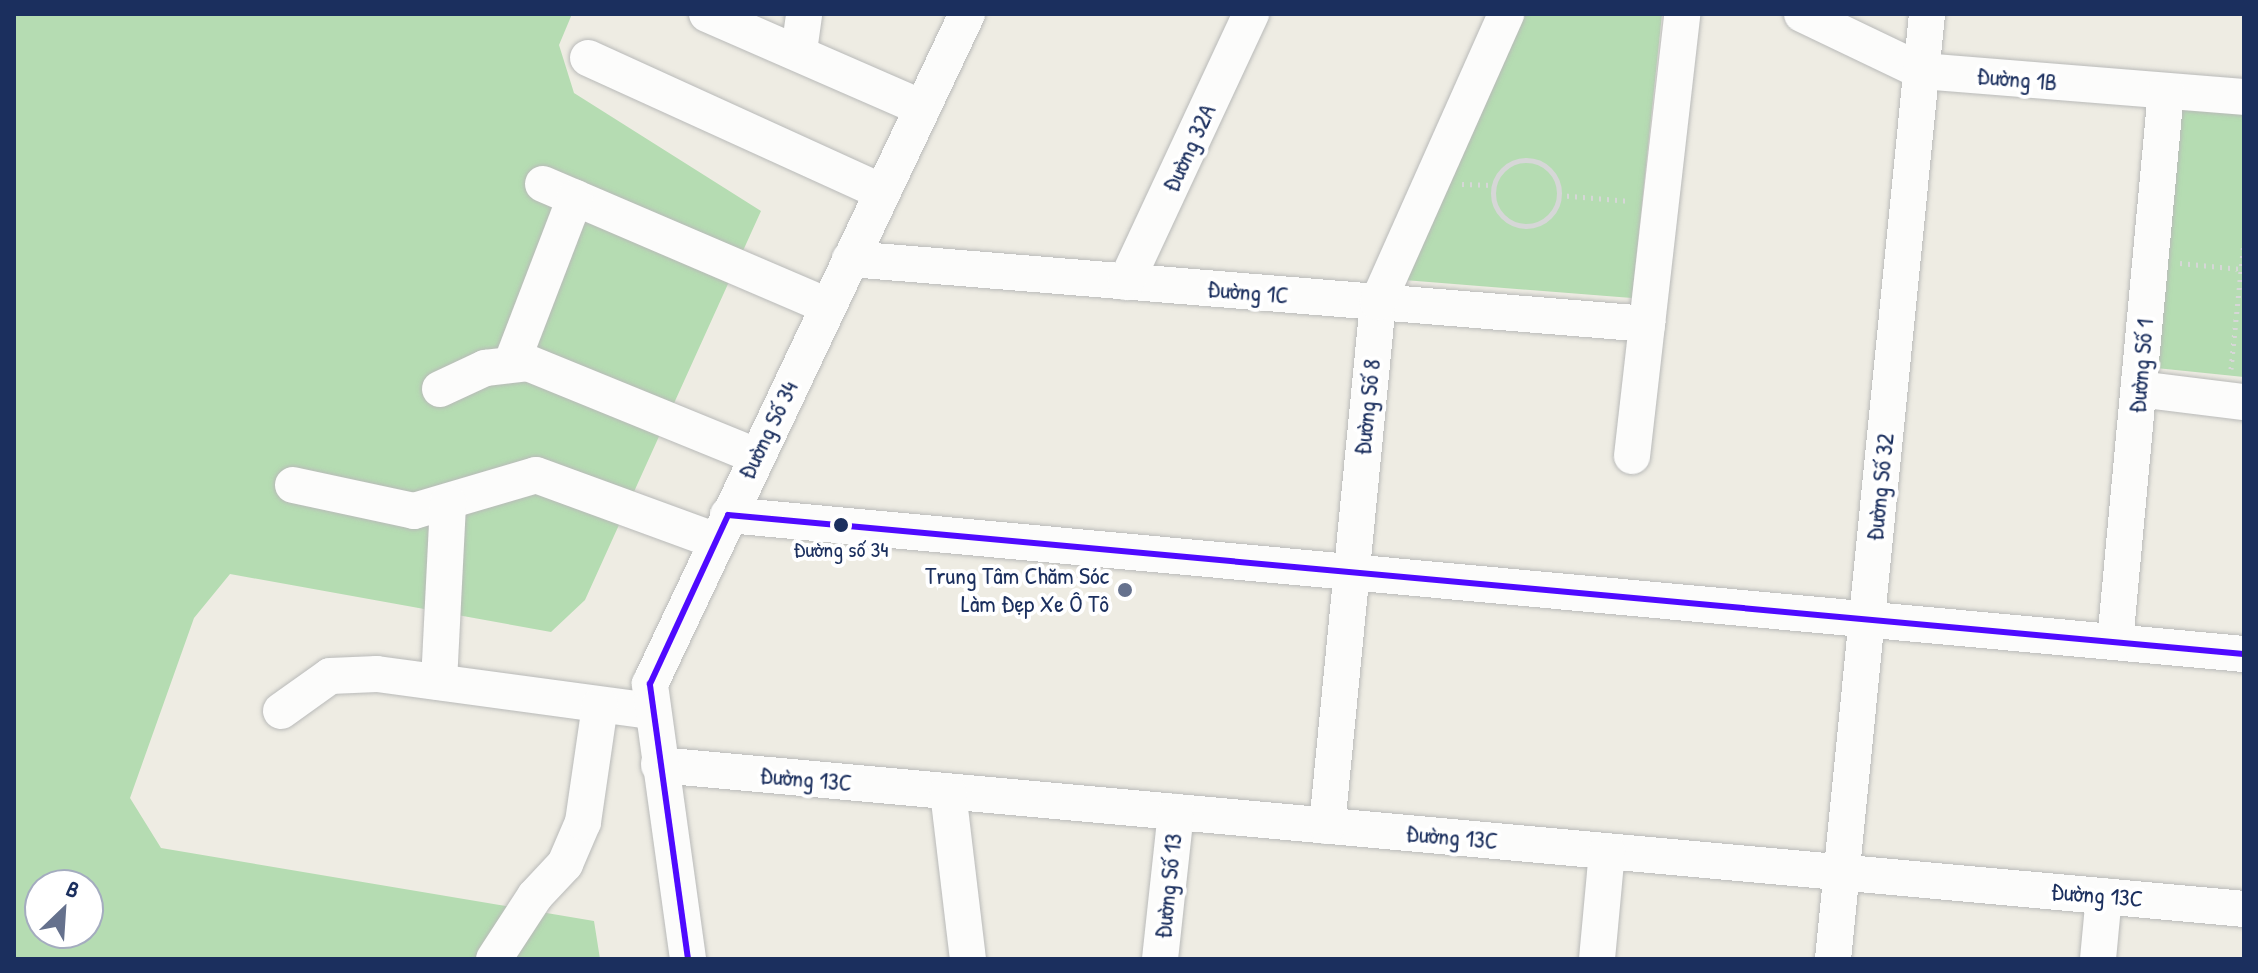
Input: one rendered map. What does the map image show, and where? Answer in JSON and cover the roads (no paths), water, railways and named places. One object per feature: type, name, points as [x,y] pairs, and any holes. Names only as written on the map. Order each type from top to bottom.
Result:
[{"type":"street","points":[[707,14],[799,51],[922,108]]},
{"type":"street","points":[[799,51],[804,14]]},
{"type":"street","name":"Đường Số 34","points":[[688,959],[650,684],[659,659],[967,14]]},
{"type":"street","name":"Đường 32A","points":[[1126,282],[1251,14]]},
{"type":"street","name":"Đường Số 8","points":[[1327,826],[1349,575],[1378,302],[1506,14]]},
{"type":"street","points":[[1632,456],[1682,14]]},
{"type":"street","name":"Đường 1B","points":[[1802,14],[1921,71],[2244,97]]},
{"type":"street","name":"Đường Số 32","points":[[1833,959],[1927,14]]},
{"type":"street","points":[[588,58],[882,192]]},
{"type":"street","name":"Đường Số 1","points":[[2115,642],[2166,91]]},
{"type":"street","points":[[512,362],[559,191],[827,306]]},
{"type":"street","name":"Đường 1C","points":[[850,259],[1647,324]]},
{"type":"street","points":[[440,389],[512,362],[528,363],[756,456]]},
{"type":"street","points":[[2139,389],[2236,401]]},
{"type":"street","points":[[293,485],[414,511],[536,475],[722,528],[1349,575],[2244,654]]},
{"type":"street","points":[[439,682],[448,502]]},
{"type":"street","points":[[281,711],[330,676],[377,674],[652,711]]},
{"type":"street","points":[[494,959],[535,896],[565,864],[583,822],[600,705]]},
{"type":"street","name":"Đường 13C","points":[[659,765],[2244,909]]},
{"type":"street","points":[[948,792],[968,959]]},
{"type":"street","name":"Đường Số 13","points":[[1160,959],[1176,812]]},
{"type":"street","points":[[1597,959],[1607,851]]},
{"type":"street","points":[[2098,959],[2104,896]]},
{"type":"place","name":"Đường số 34","points":[[841,525]]},
{"type":"place","name":"Trung Tâm Chăm Sóc Làm Đẹp Xe Ô Tô","points":[[1125,590]]}]
